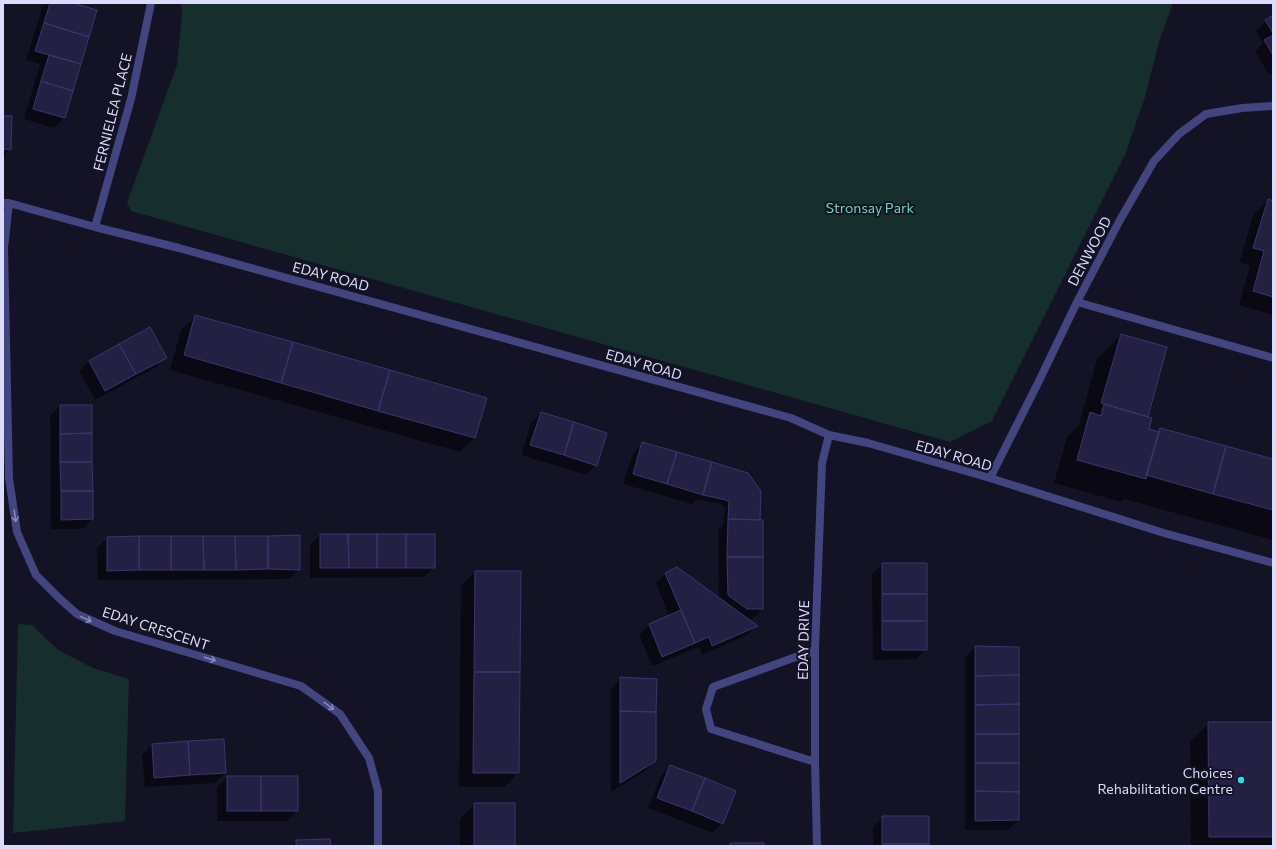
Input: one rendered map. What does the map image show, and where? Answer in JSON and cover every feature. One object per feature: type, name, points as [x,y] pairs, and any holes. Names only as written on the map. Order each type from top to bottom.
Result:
[{"type":"street","name":"FERNIELEA PLACE","points":[[95,227],[131,99],[151,3]]},
{"type":"street","name":"DENWOOD","points":[[990,478],[1038,383],[1076,302],[1154,161],[1179,134],[1206,114],[1242,108],[1273,106]]},
{"type":"street","name":"EDAY ROAD","points":[[6,203],[179,248],[791,418],[829,435],[868,443],[990,478],[1164,533],[1273,563]]},
{"type":"street","name":"EDAY CRESCENT","points":[[6,203],[4,248],[6,478],[17,532],[36,575],[77,614],[115,631],[301,686],[340,714],[369,758],[378,791],[378,846]]},
{"type":"street","points":[[1076,302],[1273,358]]},
{"type":"street","name":"EDAY DRIVE","points":[[817,846],[815,650],[822,462],[829,435]]},
{"type":"street","points":[[815,650],[713,687],[706,709],[711,729],[815,762]]},
{"type":"green space","name":"Stronsay Park","points":[[181,3],[1173,3],[1159,42],[1145,97],[1125,155],[992,421],[950,442],[131,211],[127,203],[177,65],[182,13]]},
{"type":"green space","points":[[18,624],[32,625],[58,650],[93,668],[129,679],[125,821],[13,833]]},
{"type":"building","points":[[50,3],[73,3],[97,10],[89,37],[44,23]]},
{"type":"building","points":[[1273,15],[1273,33],[1265,20]]},
{"type":"building","points":[[44,23],[89,37],[81,64],[35,51]]},
{"type":"building","points":[[1273,35],[1273,55],[1264,40]]},
{"type":"building","points":[[49,55],[81,64],[73,91],[41,81]]},
{"type":"building","points":[[41,81],[73,91],[65,118],[33,109]]},
{"type":"building","points":[[3,116],[12,116],[11,150],[3,149]]},
{"type":"building","points":[[1268,199],[1273,201],[1273,297],[1253,291],[1264,251],[1253,248]]},
{"type":"building","points":[[195,315],[293,342],[281,383],[184,355]]},
{"type":"building","points":[[150,327],[167,358],[136,374],[119,344]]},
{"type":"building","points":[[1121,334],[1167,347],[1148,417],[1101,403]]},
{"type":"building","points":[[293,342],[390,370],[378,411],[281,383]]},
{"type":"building","points":[[119,344],[136,374],[105,391],[89,361]]},
{"type":"building","points":[[390,370],[487,398],[475,438],[378,411]]},
{"type":"building","points":[[1104,404],[1152,418],[1149,429],[1159,432],[1146,479],[1077,460],[1090,412],[1101,416]]},
{"type":"building","points":[[60,405],[92,405],[92,433],[60,434]]},
{"type":"building","points":[[541,412],[574,422],[564,455],[530,445]]},
{"type":"building","points":[[574,422],[607,433],[597,466],[564,455]]},
{"type":"building","points":[[1160,428],[1226,446],[1213,494],[1146,475]]},
{"type":"building","points":[[92,433],[92,462],[60,462],[60,434]]},
{"type":"building","points":[[642,442],[677,452],[667,484],[633,474]]},
{"type":"building","points":[[1226,446],[1273,459],[1273,510],[1213,494]]},
{"type":"building","points":[[677,452],[712,462],[703,495],[667,484]]},
{"type":"building","points":[[60,462],[92,462],[93,491],[61,491]]},
{"type":"building","points":[[712,462],[748,473],[761,491],[760,520],[728,519],[729,502],[703,495]]},
{"type":"building","points":[[61,491],[93,491],[93,519],[61,520]]},
{"type":"building","points":[[728,519],[763,520],[763,557],[727,557]]},
{"type":"building","points":[[320,534],[348,534],[349,568],[320,568]]},
{"type":"building","points":[[348,534],[377,534],[377,568],[349,568]]},
{"type":"building","points":[[377,534],[406,534],[406,568],[377,568]]},
{"type":"building","points":[[406,534],[435,534],[435,568],[406,568]]},
{"type":"building","points":[[300,535],[300,570],[268,569],[268,536]]},
{"type":"building","points":[[139,536],[139,570],[107,571],[107,537]]},
{"type":"building","points":[[139,536],[171,536],[171,570],[139,570]]},
{"type":"building","points":[[171,536],[203,536],[204,570],[171,570]]},
{"type":"building","points":[[203,536],[235,536],[236,570],[204,570]]},
{"type":"building","points":[[235,536],[268,536],[268,569],[236,570]]},
{"type":"building","points":[[727,557],[763,557],[763,609],[747,609],[728,595]]},
{"type":"building","points":[[882,563],[927,563],[927,594],[882,594]]},
{"type":"building","points":[[677,567],[758,626],[712,646],[709,637],[695,643],[665,573]]},
{"type":"building","points":[[475,571],[521,571],[520,672],[474,672]]},
{"type":"building","points":[[882,594],[927,594],[927,621],[882,621]]},
{"type":"building","points":[[681,610],[695,643],[662,657],[649,624]]},
{"type":"building","points":[[882,621],[927,621],[927,650],[882,650]]},
{"type":"building","points":[[975,646],[1019,647],[1019,675],[975,676]]},
{"type":"building","points":[[474,672],[520,672],[519,773],[473,773]]},
{"type":"building","points":[[1019,675],[1019,704],[975,705],[975,676]]},
{"type":"building","points":[[620,677],[657,679],[656,712],[620,711]]},
{"type":"building","points":[[1019,704],[1019,734],[975,734],[975,705]]},
{"type":"building","points":[[620,711],[656,712],[656,761],[620,783]]},
{"type":"building","name":"Choices Rehabilitation Centre","points":[[1208,722],[1273,722],[1273,837],[1209,837]]},
{"type":"building","points":[[975,734],[1019,734],[1019,763],[975,763]]},
{"type":"building","points":[[224,739],[226,773],[190,775],[188,741]]},
{"type":"building","points":[[188,741],[190,775],[154,778],[152,744]]},
{"type":"building","points":[[975,763],[1019,763],[1019,792],[975,791]]},
{"type":"building","points":[[670,765],[705,778],[692,811],[657,798]]},
{"type":"building","points":[[227,776],[261,776],[261,811],[227,811]]},
{"type":"building","points":[[261,776],[298,776],[298,811],[261,811]]},
{"type":"building","points":[[705,778],[736,791],[723,824],[692,811]]},
{"type":"building","points":[[975,791],[1019,792],[1019,820],[975,821]]},
{"type":"building","points":[[474,803],[515,803],[515,846],[474,846]]},
{"type":"building","points":[[882,816],[929,816],[929,844],[882,844]]},
{"type":"building","points":[[330,839],[331,846],[296,846],[296,840]]},
{"type":"building","points":[[730,843],[764,843],[764,846],[730,846]]},
{"type":"building","points":[[882,844],[929,844],[929,846],[882,846]]},
{"type":"place","name":"Choices Rehabilitation Centre","points":[[1241,780]]}]
